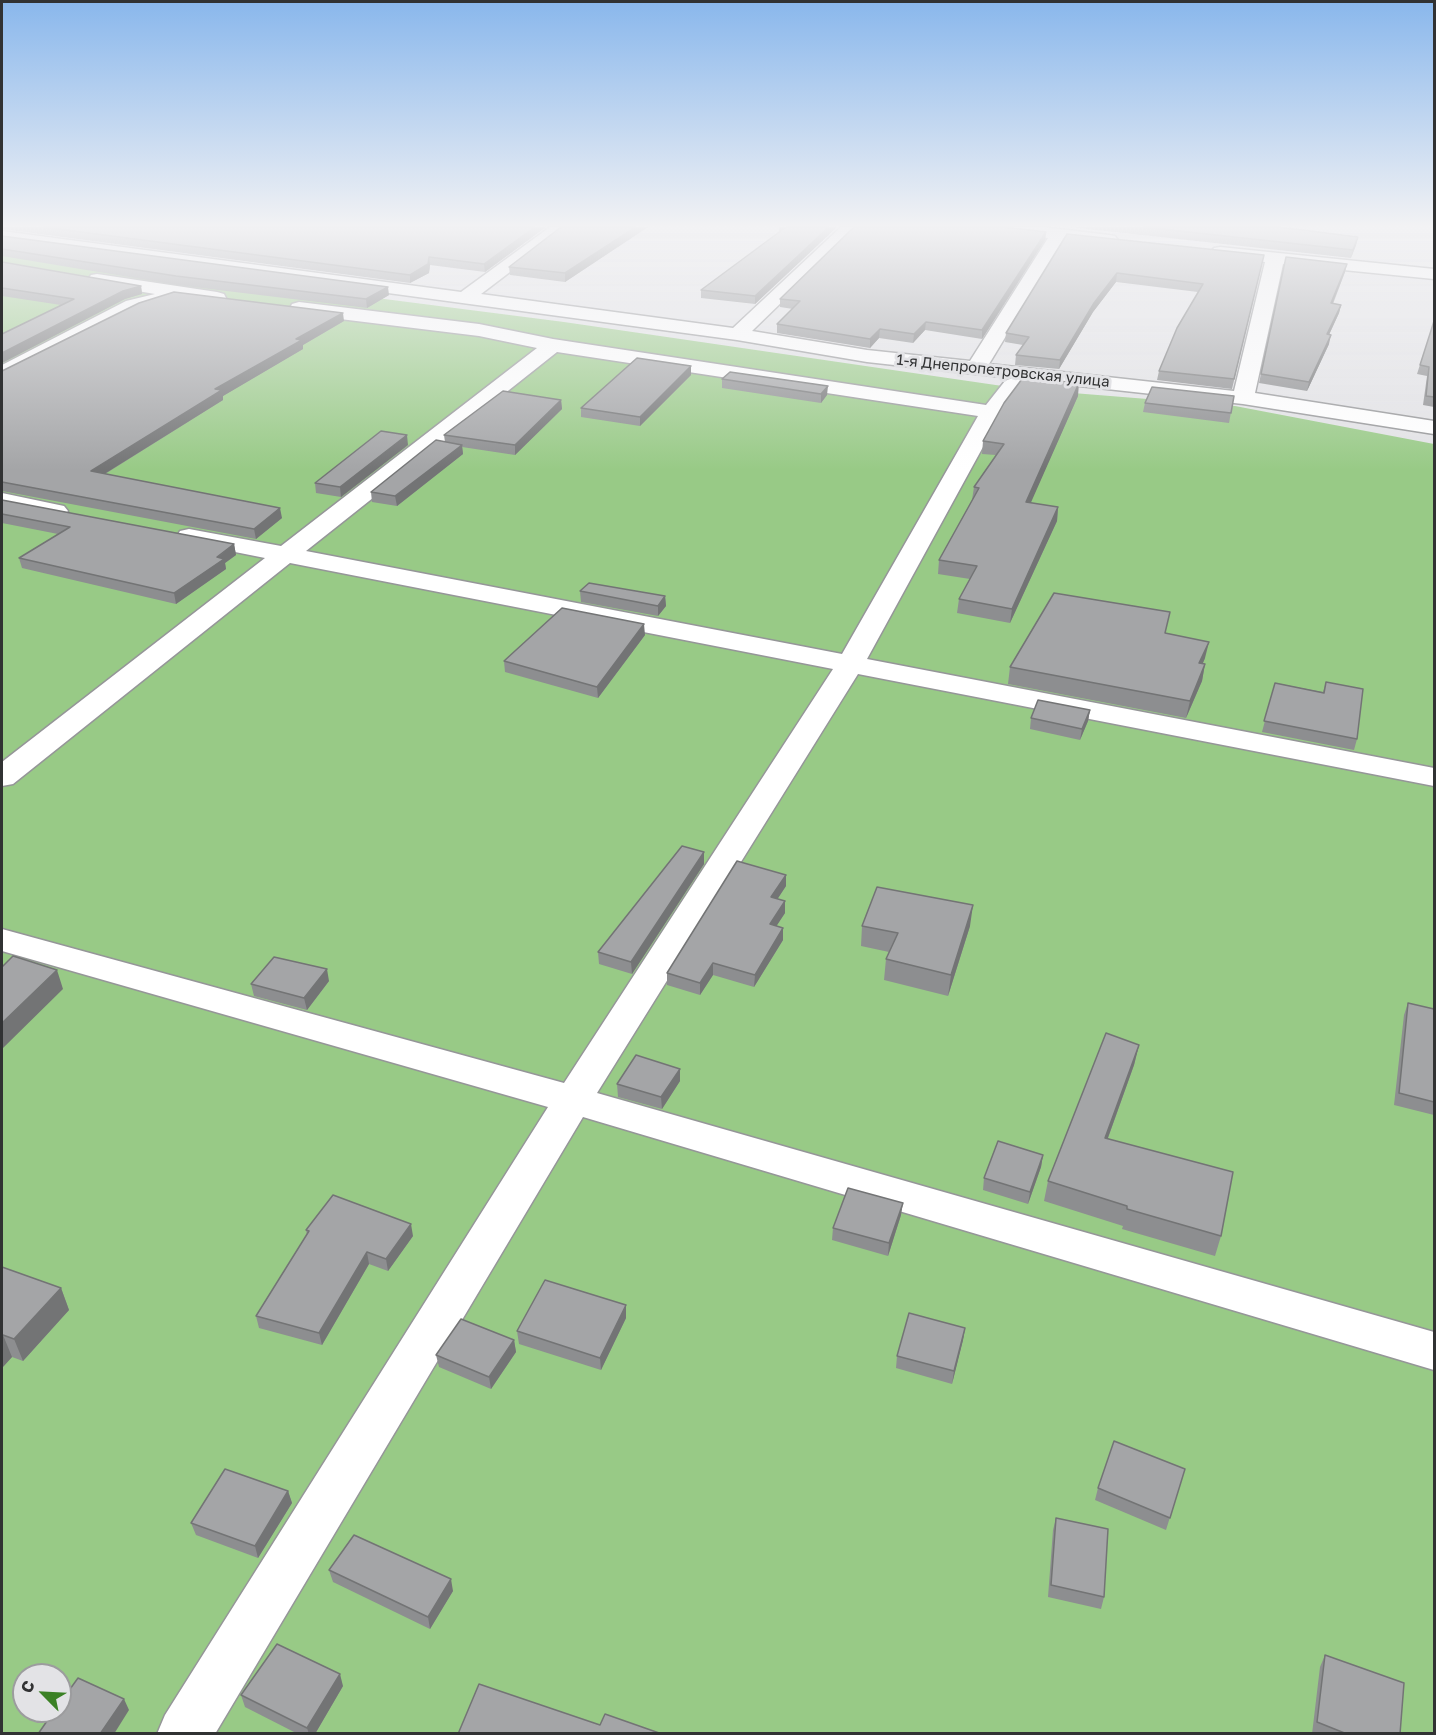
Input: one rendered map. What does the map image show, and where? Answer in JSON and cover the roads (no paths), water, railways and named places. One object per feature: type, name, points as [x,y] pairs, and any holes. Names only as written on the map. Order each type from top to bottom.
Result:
[{"type":"street","points":[[2,372],[127,308]]},
{"type":"street","points":[[299,308],[479,330],[553,345],[991,412]]},
{"type":"street","name":"1-я Днепропетровская улица","points":[[552,308],[737,334],[867,356],[1243,398],[1434,428]]},
{"type":"street","points":[[737,334],[765,308]]},
{"type":"street","points":[[976,368],[1013,308]]},
{"type":"street","points":[[1243,398],[1264,308]]},
{"type":"street","points":[[2,777],[553,345]]},
{"type":"street","points":[[184,1734],[573,1100],[850,665],[991,412],[1012,385],[1040,376]]},
{"type":"street","points":[[2,500],[86,516]]},
{"type":"street","points":[[168,532],[1434,777]]},
{"type":"street","points":[[2,940],[573,1100],[1434,1351]]}]
